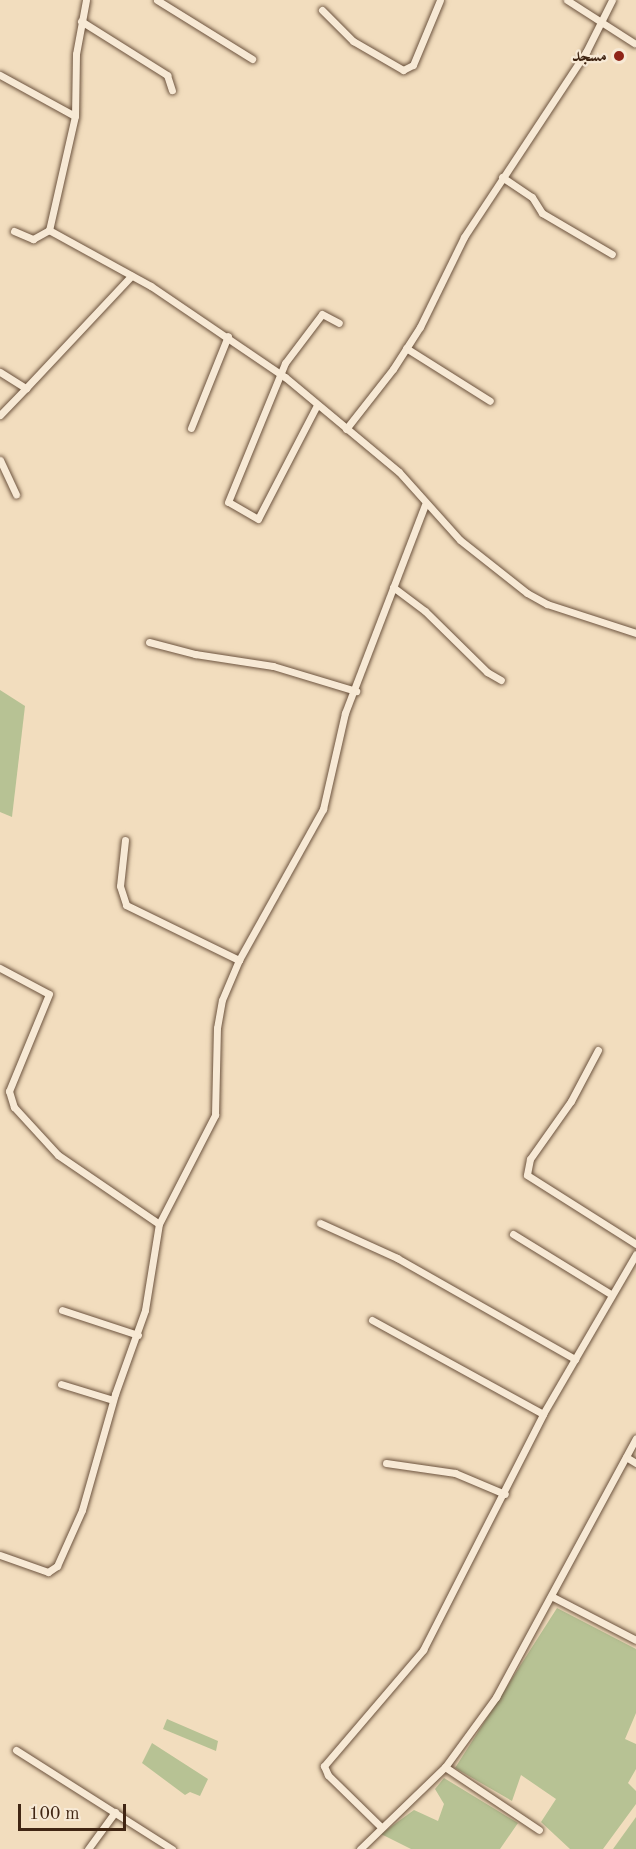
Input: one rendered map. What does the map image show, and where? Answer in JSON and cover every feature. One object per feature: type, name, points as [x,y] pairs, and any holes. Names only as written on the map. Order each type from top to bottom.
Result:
[{"type":"street","points":[[14,231],[33,239],[49,230],[75,116],[81,21],[86,0]]},
{"type":"street","points":[[158,0],[252,59]]},
{"type":"street","points":[[322,10],[353,40],[403,70],[413,65],[440,0]]},
{"type":"street","points":[[567,0],[603,20],[634,43]]},
{"type":"street","points":[[346,429],[406,348],[464,237],[586,52],[612,0]]},
{"type":"street","points":[[81,21],[167,75],[172,90]]},
{"type":"street","points":[[0,75],[75,116]]},
{"type":"street","points":[[502,177],[532,197],[542,213],[612,254]]},
{"type":"street","points":[[49,230],[131,276],[228,336],[280,374],[419,490],[425,505],[460,540],[527,593],[547,604],[636,633]]},
{"type":"street","points":[[0,415],[131,276]]},
{"type":"street","points":[[317,405],[258,519],[228,502],[280,374],[322,314],[339,323]]},
{"type":"street","points":[[191,428],[228,336]]},
{"type":"street","points":[[406,348],[489,401]]},
{"type":"street","points":[[0,372],[26,388]]},
{"type":"street","points":[[0,460],[16,494]]},
{"type":"street","points":[[0,1555],[37,1571],[48,1572],[57,1566],[82,1510],[113,1400],[138,1335],[159,1224],[215,1114],[216,1028],[222,1000],[239,960],[323,809],[345,713],[356,691],[425,505]]},
{"type":"street","points":[[393,587],[425,611],[487,672],[501,680]]},
{"type":"street","points":[[149,642],[195,654],[273,666],[356,691]]},
{"type":"street","points":[[124,840],[120,886],[126,905],[239,960]]},
{"type":"street","points":[[0,968],[49,994],[9,1091],[14,1107],[58,1155],[159,1224]]},
{"type":"street","points":[[598,1050],[571,1101],[530,1159],[527,1175],[636,1244]]},
{"type":"street","points":[[320,1222],[397,1258],[575,1359]]},
{"type":"street","points":[[513,1234],[612,1294]]},
{"type":"street","points":[[380,1826],[328,1775],[324,1766],[423,1650],[505,1494],[543,1414],[636,1254]]},
{"type":"street","points":[[62,1310],[138,1335]]},
{"type":"street","points":[[372,1320],[543,1414]]},
{"type":"street","points":[[61,1384],[113,1400]]},
{"type":"street","points":[[360,1849],[380,1826],[445,1767],[496,1697],[553,1597],[636,1438]]},
{"type":"street","points":[[626,1457],[636,1463]]},
{"type":"street","points":[[386,1463],[455,1473],[505,1494]]},
{"type":"street","points":[[553,1597],[636,1641]]},
{"type":"street","points":[[16,1750],[172,1849]]},
{"type":"street","points":[[445,1767],[539,1830]]},
{"type":"street","points":[[88,1849],[115,1812]]},
{"type":"green space","points":[[0,690],[25,706],[12,817],[0,812]]},
{"type":"green space","points":[[557,1608],[636,1649],[636,1713],[625,1739],[636,1744],[636,1769],[628,1783],[636,1791],[636,1804],[603,1849],[570,1849],[541,1822],[556,1799],[521,1775],[512,1801],[455,1768]]},
{"type":"green space","points":[[167,1719],[218,1741],[216,1751],[163,1729]]},
{"type":"green space","points":[[152,1743],[208,1779],[200,1796],[190,1792],[185,1795],[142,1763]]},
{"type":"green space","points":[[444,1778],[518,1823],[500,1849],[411,1849],[381,1834],[414,1810],[438,1821],[444,1804],[435,1789]]},
{"type":"green space","points":[[636,1817],[636,1849],[613,1849]]},
{"type":"place","name":"مسجد","points":[[619,56]]}]
